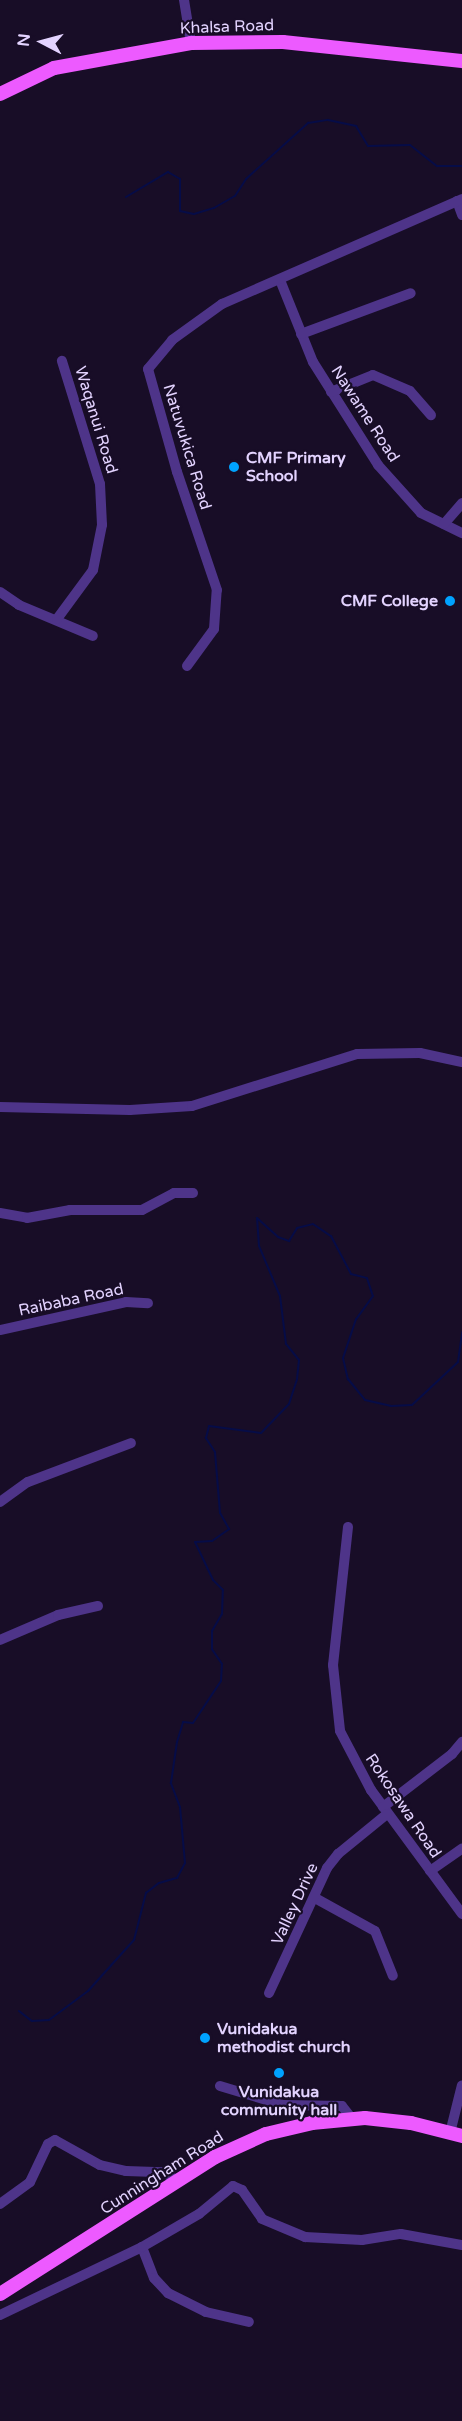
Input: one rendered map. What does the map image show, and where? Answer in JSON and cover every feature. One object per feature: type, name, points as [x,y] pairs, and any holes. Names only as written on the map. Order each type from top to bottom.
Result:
[{"type":"main road","name":"Khalsa Road","points":[[0,94],[54,68],[191,43],[283,42],[462,61]]},
{"type":"main road","name":"Cunningham Road","points":[[0,2294],[215,2157],[266,2134],[352,2119],[386,2119],[456,2134]]},
{"type":"street","points":[[184,0],[191,43]]},
{"type":"street","points":[[459,200],[462,215]]},
{"type":"street","name":"Natuvukica Road","points":[[187,666],[214,629],[217,590],[177,472],[148,369],[172,340],[222,304],[459,200]]},
{"type":"street","name":"Nawame Road","points":[[280,280],[301,334],[331,392],[378,465],[421,513],[462,533]]},
{"type":"street","points":[[301,334],[411,293]]},
{"type":"street","name":"Waqanui Road","points":[[57,619],[93,570],[102,525],[100,484],[62,361]]},
{"type":"street","points":[[331,392],[373,375],[410,391],[431,415]]},
{"type":"street","points":[[444,524],[462,503]]},
{"type":"street","points":[[0,592],[19,605],[93,636]]},
{"type":"street","points":[[0,1107],[130,1110],[192,1106],[357,1054],[420,1053],[462,1062]]},
{"type":"street","points":[[0,1213],[27,1218],[70,1210],[142,1210],[174,1193],[193,1193]]},
{"type":"street","name":"Raibaba Road","points":[[0,1330],[126,1302],[148,1303]]},
{"type":"street","points":[[0,1502],[28,1482],[131,1443]]},
{"type":"street","name":"Rokosawa Road","points":[[348,1527],[333,1665],[334,1694],[340,1731],[385,1810],[462,1914]]},
{"type":"street","points":[[0,1640],[58,1615],[98,1606]]},
{"type":"street","name":"Valley Drive","points":[[269,1993],[327,1868],[338,1854],[385,1810],[452,1754],[462,1742]]},
{"type":"street","points":[[430,1871],[462,1849]]},
{"type":"street","points":[[315,1898],[375,1931],[393,1976]]},
{"type":"street","points":[[456,2134],[462,2085]]},
{"type":"street","points":[[220,2086],[284,2105],[339,2105],[347,2109],[352,2119]]},
{"type":"street","points":[[0,2204],[30,2182],[48,2144],[55,2140],[109,2168],[163,2172],[178,2181]]},
{"type":"street","points":[[0,2315],[142,2247],[199,2214],[233,2186],[242,2190],[262,2219],[305,2237],[362,2240],[401,2234],[462,2246]]},
{"type":"street","points":[[142,2247],[154,2277],[168,2293],[206,2312],[249,2322]]},
{"type":"waterway","points":[[126,197],[168,172],[180,179],[180,211],[194,214],[214,208],[235,196],[246,179],[308,123],[328,120],[356,126],[368,146],[410,145],[437,166],[462,166]]},
{"type":"waterway","points":[[19,2011],[32,2021],[49,2020],[88,1991],[134,1940],[146,1893],[159,1883],[177,1878],[185,1863],[180,1807],[171,1783],[177,1742],[183,1722],[193,1723],[221,1681],[222,1664],[212,1649],[212,1631],[222,1614],[223,1590],[213,1580],[195,1542],[212,1541],[229,1529],[220,1513],[215,1452],[206,1438],[209,1426],[261,1433],[289,1404],[297,1379],[299,1360],[286,1344],[280,1296],[259,1246],[257,1218],[278,1237],[289,1241],[297,1228],[313,1224],[331,1236],[351,1274],[367,1278],[373,1296],[356,1319],[343,1358],[348,1379],[365,1400],[391,1406],[412,1405],[458,1362],[462,1332]]},
{"type":"place","name":"CMF Primary School","points":[[234,467]]},
{"type":"place","name":"CMF College","points":[[450,601]]},
{"type":"place","name":"Vunidakua methodist church","points":[[205,2038]]},
{"type":"place","name":"Vunidakua community hall","points":[[279,2073]]}]
